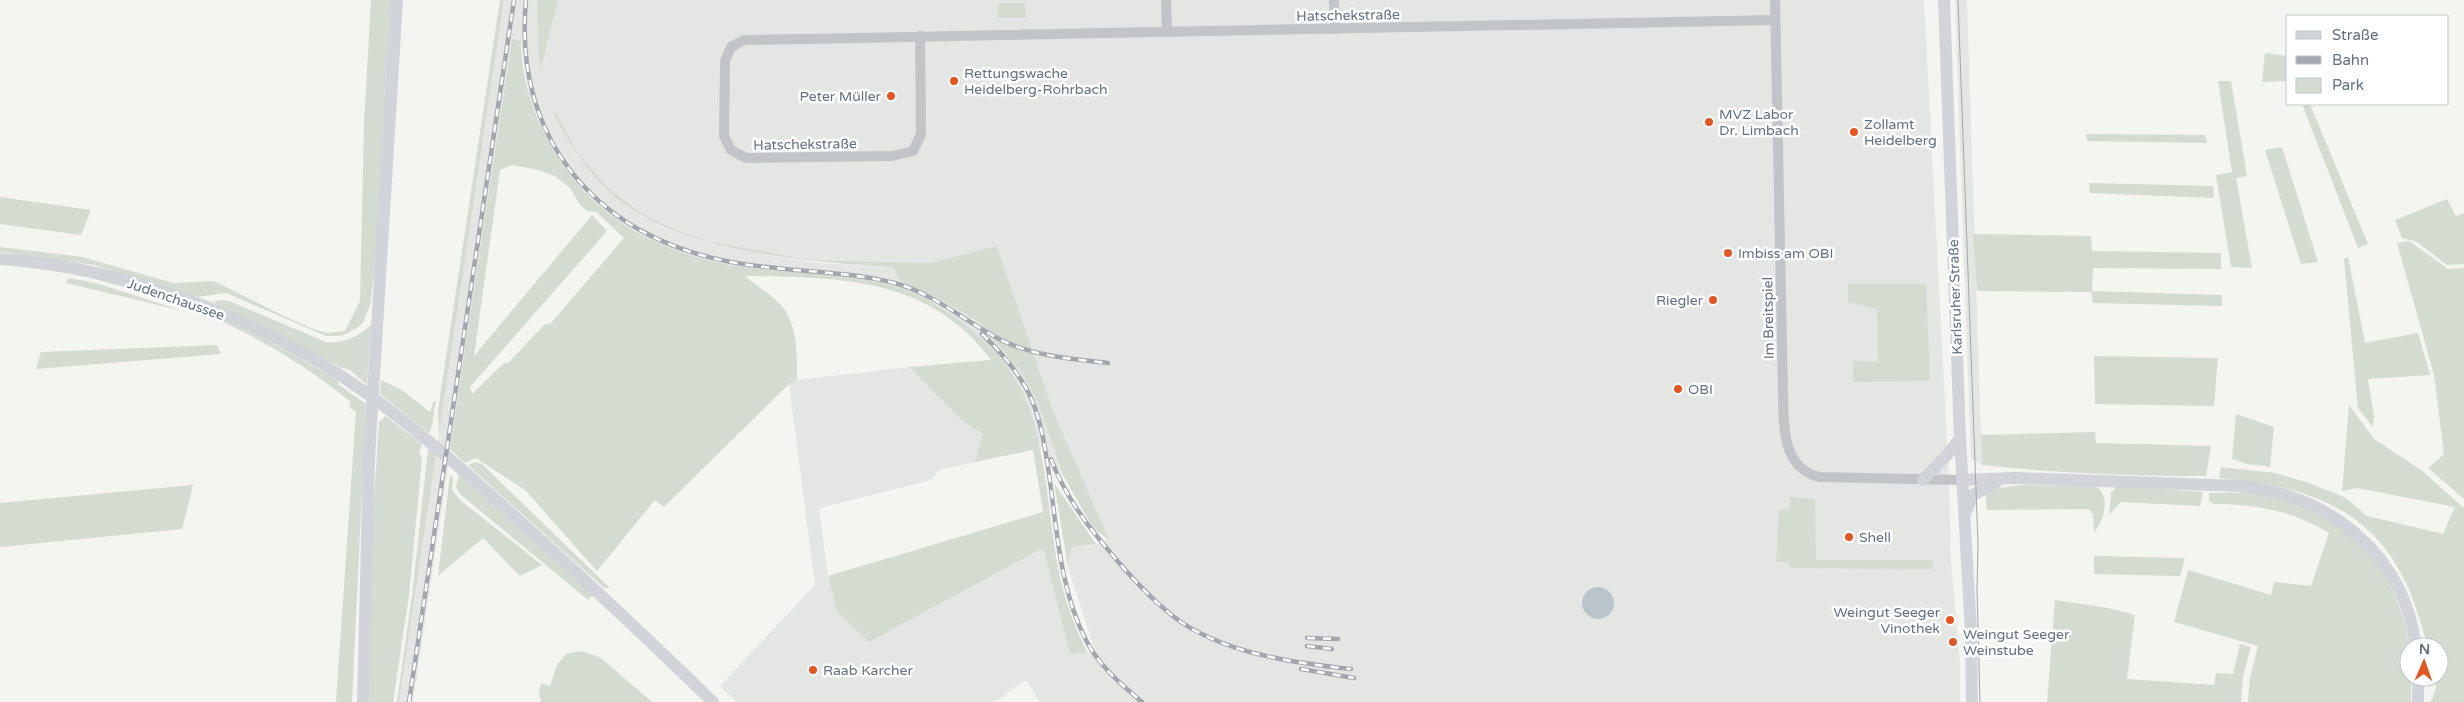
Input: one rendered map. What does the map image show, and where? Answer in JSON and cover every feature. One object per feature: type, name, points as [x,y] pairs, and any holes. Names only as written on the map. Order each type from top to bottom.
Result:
[{"type":"main road","points":[[363,702],[369,458],[396,0]]},
{"type":"main road","name":"Karlsruher Straße","points":[[1944,0],[1972,702]]},
{"type":"main road","name":"Judenchaussee","points":[[0,259],[65,267],[145,287],[185,300],[268,335],[339,375],[390,410],[470,475],[622,614],[714,702]]},
{"type":"main road","points":[[1923,480],[1948,454],[1960,438]]},
{"type":"main road","points":[[1962,480],[2002,479],[2222,485],[2268,489],[2312,504],[2350,528],[2373,550],[2395,582],[2410,616],[2414,637]]},
{"type":"main road","points":[[1964,516],[1973,495],[2002,479]]},
{"type":"main road","points":[[2418,687],[2418,702]]},
{"type":"street","points":[[1166,0],[1167,32]]},
{"type":"street","points":[[1334,0],[1335,29]]},
{"type":"street","name":"Im Breitspiel","points":[[1775,0],[1784,431],[1788,448],[1795,461],[1803,470],[1819,477],[1962,480]]},
{"type":"street","name":"Hatschekstraße","points":[[920,36],[921,134],[913,151],[892,156],[746,158],[731,150],[724,136],[724,61],[731,47],[744,40],[920,36],[1775,20]]},
{"type":"shaded area","points":[[504,0],[537,0],[538,47],[542,68],[558,0],[1924,0],[1949,479],[1951,562],[1960,662],[1960,702],[1040,702],[1026,680],[994,702],[737,702],[720,686],[815,585],[789,384],[797,380],[909,367],[961,420],[983,434],[975,462],[940,470],[931,480],[819,508],[828,576],[837,610],[869,642],[1043,548],[1070,653],[1095,651],[1068,567],[1071,547],[1096,544],[1108,539],[1052,408],[997,246],[930,263],[810,260],[708,241],[686,234],[644,215],[608,188],[592,172],[566,134],[556,113],[554,114],[576,154],[606,189],[643,217],[664,228],[708,243],[772,256],[817,263],[893,267],[901,282],[945,302],[980,323],[1021,372],[1038,403],[1063,475],[1041,448],[1028,408],[1012,371],[945,308],[917,295],[875,281],[749,268],[703,259],[656,243],[613,217],[577,183],[549,142],[529,96],[521,41],[512,39],[413,702],[399,702]]},
{"type":"shaded area","points":[[1955,0],[1967,0],[1982,465],[1971,458]]},
{"type":"shaded area","points":[[1598,587],[1610,591],[1614,603],[1610,615],[1598,619],[1586,615],[1582,603],[1586,591]]},
{"type":"green space","points":[[371,0],[391,0],[376,260],[370,305],[363,323],[357,328],[341,336],[326,336],[226,293],[198,297],[94,265],[0,252],[0,247],[82,257],[174,283],[214,281],[311,328],[327,333],[345,331],[360,301],[364,123]]},
{"type":"green space","points":[[500,0],[504,0],[439,434],[438,410]]},
{"type":"green space","points":[[537,0],[558,0],[541,70],[538,47]]},
{"type":"green space","points":[[998,3],[1025,3],[1026,18],[998,18]]},
{"type":"green space","points":[[512,39],[521,41],[524,71],[531,101],[549,143],[576,182],[598,204],[622,223],[677,251],[707,260],[769,270],[868,280],[900,288],[914,293],[952,315],[996,353],[1014,376],[1027,402],[1036,430],[1060,577],[1071,615],[1087,652],[1070,654],[1043,548],[869,642],[837,611],[828,576],[1043,512],[1033,450],[975,462],[983,434],[961,420],[909,367],[991,360],[967,333],[940,312],[911,297],[880,287],[848,281],[815,278],[745,276],[775,299],[789,317],[796,343],[797,380],[789,384],[664,507],[655,500],[597,571],[525,490],[476,458],[465,463],[450,449]],"holes":[[[512,165],[534,169],[555,176],[570,188],[580,205],[587,211],[596,212],[624,238],[551,323],[544,325],[508,363],[504,363],[472,394],[470,387],[607,231],[592,215],[474,356],[500,170]]]},
{"type":"green space","points":[[2265,53],[2286,56],[2286,81],[2262,82]]},
{"type":"green space","points":[[2218,81],[2231,81],[2247,176],[2236,178],[2252,268],[2231,267],[2216,175],[2232,172]]},
{"type":"green space","points":[[2302,105],[2310,105],[2368,244],[2358,248]]},
{"type":"green space","points":[[556,113],[578,153],[608,188],[644,215],[686,234],[708,241],[810,260],[930,263],[997,246],[1052,408],[1109,540],[1093,528],[1063,475],[1038,403],[1021,372],[980,323],[945,302],[901,282],[893,267],[805,260],[753,252],[687,236],[659,224],[634,210],[611,193],[590,171],[571,145],[554,114]]},
{"type":"green space","points":[[2086,134],[2205,135],[2207,143],[2087,141]]},
{"type":"green space","points":[[2282,147],[2319,262],[2301,264],[2265,150]]},
{"type":"green space","points":[[2089,183],[2213,186],[2214,198],[2090,193]]},
{"type":"green space","points":[[0,197],[91,210],[81,235],[0,224]]},
{"type":"green space","points":[[2447,199],[2456,216],[2464,213],[2464,264],[2447,265],[2417,242],[2402,238],[2395,220]]},
{"type":"green space","points":[[1973,234],[2091,236],[2092,251],[2221,253],[2221,269],[2093,268],[2092,291],[2222,295],[2222,306],[2093,303],[2091,292],[1977,291]]},
{"type":"green space","points":[[2409,241],[2448,269],[2464,268],[2464,499],[2428,468],[2444,454],[2434,375],[2397,243]]},
{"type":"green space","points":[[2348,257],[2365,343],[2418,333],[2430,375],[2368,379],[2374,417],[2373,427],[2358,408],[2344,259]]},
{"type":"green space","points":[[68,278],[96,283],[183,311],[66,283]]},
{"type":"green space","points":[[90,278],[154,293],[219,317],[310,364],[338,381],[338,384],[366,404],[352,702],[336,702],[356,412],[349,407],[351,402],[299,364],[223,322],[176,303]]},
{"type":"green space","points":[[1848,284],[1926,284],[1930,381],[1853,382],[1853,361],[1878,362],[1877,309],[1848,302]]},
{"type":"green space","points":[[229,301],[326,342],[339,342],[350,339],[371,325],[367,385],[350,370],[340,367],[271,329],[212,302]]},
{"type":"green space","points":[[217,345],[221,354],[36,369],[41,352]]},
{"type":"green space","points":[[2094,356],[2218,358],[2214,406],[2095,404]]},
{"type":"green space","points":[[381,380],[402,390],[430,412],[433,403],[437,400],[429,433],[380,394]]},
{"type":"green space","points":[[2349,405],[2374,439],[2421,470],[2464,508],[2464,702],[2431,702],[2436,687],[2449,687],[2449,637],[2425,637],[2414,601],[2402,575],[2386,550],[2368,530],[2347,514],[2325,502],[2300,493],[2247,481],[2219,478],[2221,467],[2275,473],[2306,482],[2346,498],[2367,516],[2443,534],[2455,507],[2357,488],[2342,491]]},
{"type":"green space","points":[[2236,414],[2274,427],[2270,467],[2247,464],[2232,459]]},
{"type":"green space","points":[[385,416],[422,444],[419,454],[422,458],[409,595],[393,702],[369,702],[372,530],[379,422]]},
{"type":"green space","points":[[2095,432],[2096,443],[2211,446],[2206,476],[2094,473],[1982,465],[1981,435]]},
{"type":"green space","points":[[428,449],[436,455],[399,702],[397,702],[412,596]]},
{"type":"green space","points":[[475,462],[482,464],[610,588],[604,588],[468,465]]},
{"type":"green space","points":[[450,475],[453,478],[452,490],[460,500],[542,565],[520,576],[483,538],[438,576]]},
{"type":"green space","points":[[459,475],[593,595],[588,600],[460,494],[456,487]]},
{"type":"green space","points":[[1054,483],[1096,544],[1071,547],[1068,567]]},
{"type":"green space","points":[[193,485],[182,529],[0,547],[0,503]]},
{"type":"green space","points":[[2020,485],[2095,486],[2100,491],[2105,502],[2101,521],[2094,533],[2093,514],[2089,509],[1987,510],[1985,490]]},
{"type":"green space","points":[[2117,486],[2203,492],[2200,506],[2121,502],[2109,515],[2111,493]]},
{"type":"green space","points":[[2209,493],[2260,494],[2280,497],[2310,509],[2330,520],[2363,547],[2377,563],[2388,582],[2398,602],[2405,624],[2408,637],[2399,637],[2399,687],[2411,687],[2411,702],[2248,702],[2250,678],[2258,646],[2174,622],[2188,570],[2271,595],[2274,582],[2311,586],[2329,533],[2302,519],[2274,510],[2245,505],[2214,504],[2209,501]]},
{"type":"green space","points":[[1790,497],[1815,499],[1816,560],[1932,560],[1933,569],[1790,568],[1788,562],[1776,562],[1779,510],[1789,509]]},
{"type":"green space","points":[[2094,556],[2185,558],[2180,576],[2177,576],[2094,574]]},
{"type":"green space","points":[[2055,600],[2108,608],[2135,615],[2127,679],[2214,685],[2216,673],[2233,674],[2240,644],[2251,647],[2243,676],[2241,702],[2047,702]]},
{"type":"green space","points":[[582,651],[601,658],[652,702],[541,702],[539,694],[541,683],[550,686],[557,665],[566,654]]},
{"type":"tram line","points":[[1958,0],[1978,544],[1977,591],[1980,702]]},
{"type":"railway","points":[[409,702],[514,0]]},
{"type":"railway","points":[[526,0],[525,49],[533,95],[549,136],[572,172],[601,203],[637,229],[679,248],[726,261],[769,268],[834,273],[898,284],[925,295],[986,332],[1012,345],[1052,356],[1108,363]]},
{"type":"railway","points":[[982,334],[1017,373],[1028,391],[1041,427],[1057,538],[1070,601],[1077,621],[1097,658],[1111,674],[1142,702]]},
{"type":"railway","points":[[1051,459],[1069,497],[1092,530],[1140,586],[1174,617],[1193,629],[1236,648],[1282,659],[1351,669]]},
{"type":"railway","points":[[1307,638],[1338,639]]},
{"type":"railway","points":[[1307,646],[1332,649]]},
{"type":"railway","points":[[1301,669],[1354,678]]},
{"type":"place","name":"Rettungswache Heidelberg-Rohrbach","points":[[954,81]]},
{"type":"place","name":"Peter Müller","points":[[891,96]]},
{"type":"place","name":"MVZ Labor Dr. Limbach","points":[[1709,122]]},
{"type":"place","name":"Zollamt Heidelberg","points":[[1854,132]]},
{"type":"place","name":"Imbiss am OBI","points":[[1728,253]]},
{"type":"place","name":"Riegler","points":[[1713,300]]},
{"type":"place","name":"OBI","points":[[1678,389]]},
{"type":"place","name":"Shell","points":[[1849,537]]},
{"type":"place","name":"Weingut Seeger Vinothek","points":[[1950,620]]},
{"type":"place","name":"Weingut Seeger Weinstube","points":[[1953,642]]},
{"type":"place","name":"Raab Karcher","points":[[813,670]]}]
